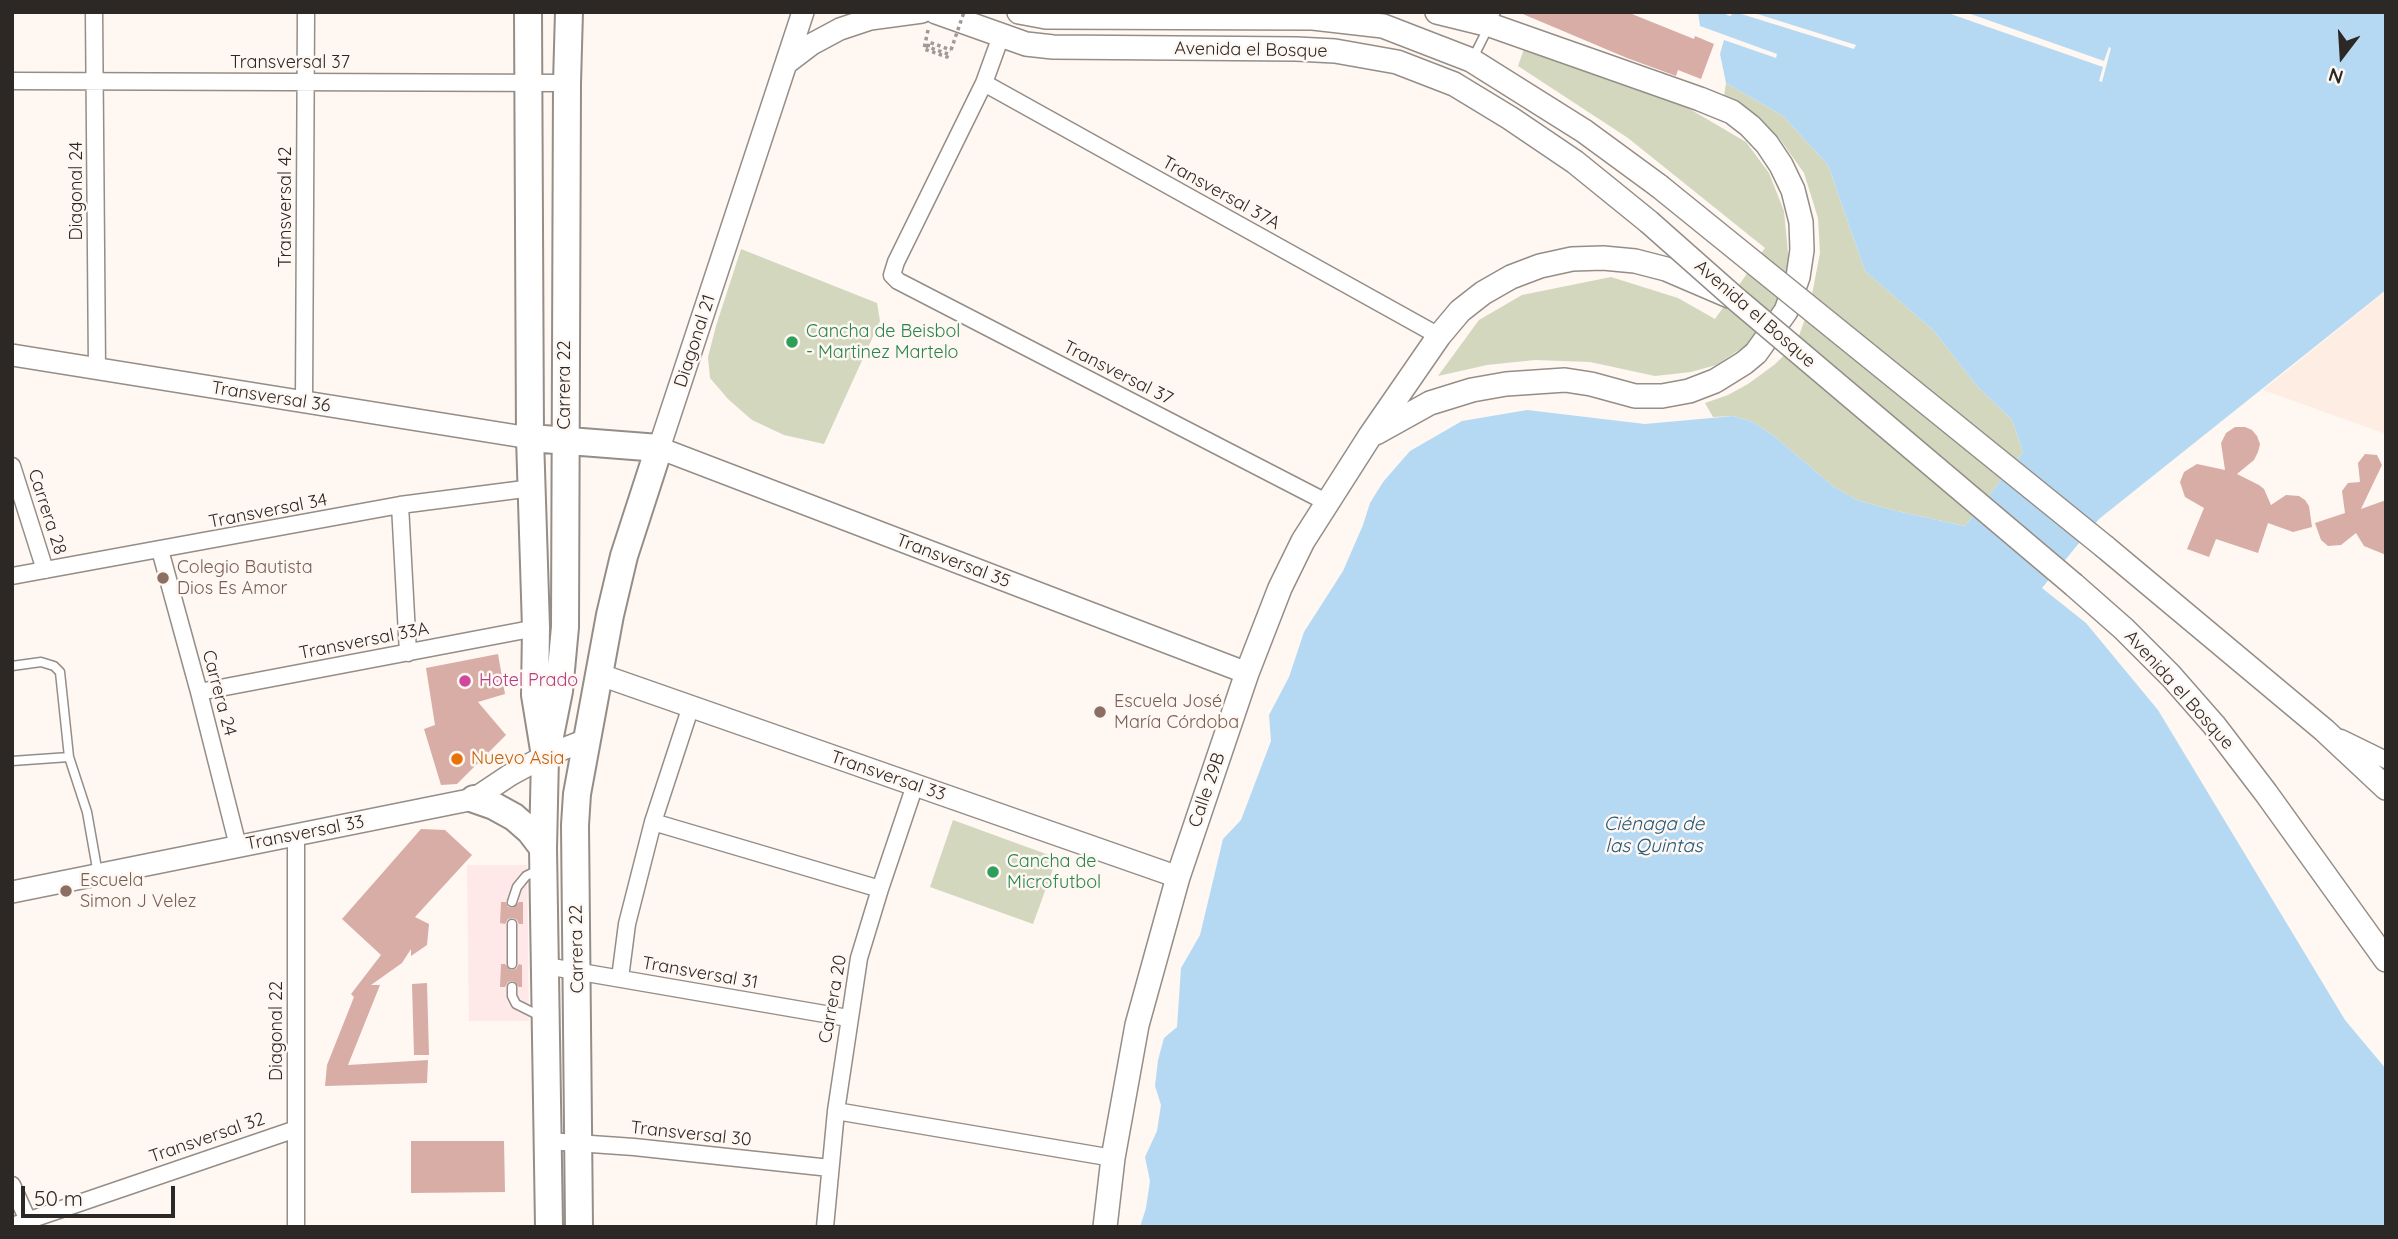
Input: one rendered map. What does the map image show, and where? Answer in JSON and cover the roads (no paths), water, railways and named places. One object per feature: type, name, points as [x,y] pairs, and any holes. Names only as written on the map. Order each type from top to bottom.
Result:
[{"type":"main road","name":"Carrera 22","points":[[528,12],[530,438],[536,593],[535,695],[545,756],[549,1227]]},
{"type":"main road","name":"Carrera 22","points":[[545,756],[559,691],[565,627],[569,12]]},
{"type":"main road","name":"Avenida el Bosque","points":[[1019,12],[1046,17],[1339,20],[1383,26],[1471,60],[1584,131],[1659,186],[2105,547],[2384,779]]},
{"type":"main road","points":[[1269,18],[1296,12]]},
{"type":"main road","points":[[1370,436],[1430,403],[1472,390],[1506,384],[1565,380],[1635,396],[1661,396],[1689,391],[1715,381],[1756,353],[1786,311],[1798,278],[1802,250],[1801,222],[1793,190],[1781,165],[1750,125],[1732,113],[1700,99],[1493,19],[1437,12]]},
{"type":"main road","name":"Avenida el Bosque","points":[[929,16],[1026,44],[1053,47],[1335,51],[1397,62],[1454,85],[1510,118],[1575,162],[1649,222],[2143,647],[2214,726],[2266,793],[2386,960]]},
{"type":"main road","name":"Calle 29B","points":[[1105,1227],[1113,1158],[1137,1025],[1146,983],[1178,877],[1247,673],[1280,588],[1303,541],[1370,436],[1460,311],[1483,293],[1511,277],[1540,266],[1572,259],[1635,261],[1666,269],[1736,299]]},
{"type":"main road","points":[[530,438],[659,448]]},
{"type":"main road","name":"Diagonal 21","points":[[598,674],[624,556],[659,448]]},
{"type":"main road","points":[[536,593],[565,627],[598,674]]},
{"type":"main road","name":"Carrera 22","points":[[579,1227],[575,825],[580,773],[598,674]]},
{"type":"main road","points":[[474,799],[514,817],[530,831],[544,858]]},
{"type":"street","name":"Diagonal 24","points":[[94,12],[97,369]]},
{"type":"street","name":"Transversal 42","points":[[304,402],[306,12]]},
{"type":"street","name":"Diagonal 21","points":[[659,448],[803,12]]},
{"type":"street","points":[[787,63],[812,44],[841,29],[870,19],[929,16]]},
{"type":"street","points":[[984,83],[1001,36]]},
{"type":"street","name":"Transversal 37","points":[[12,81],[567,83]]},
{"type":"street","name":"Transversal 37","points":[[984,83],[892,275],[898,281],[1328,503]]},
{"type":"street","name":"Transversal 37A","points":[[984,83],[1439,337]]},
{"type":"street","name":"Transversal 36","points":[[12,355],[530,438]]},
{"type":"street","name":"Transversal 35","points":[[659,448],[1247,673]]},
{"type":"street","name":"Carrera 28","points":[[12,466],[45,570]]},
{"type":"street","name":"Transversal 34","points":[[12,576],[400,505],[532,488]]},
{"type":"street","points":[[400,505],[408,653]]},
{"type":"street","name":"Carrera 24","points":[[160,550],[238,846]]},
{"type":"street","name":"Transversal 33A","points":[[199,692],[536,628]]},
{"type":"street","name":"Transversal 33","points":[[598,674],[1178,877]]},
{"type":"street","points":[[620,978],[627,924],[653,822],[691,706]]},
{"type":"street","name":"Transversal 33","points":[[12,892],[474,799],[545,756],[586,740]]},
{"type":"street","name":"Carrera 20","points":[[825,1227],[836,1111],[859,958],[915,785]]},
{"type":"street","points":[[653,822],[880,888]]},
{"type":"street","name":"Diagonal 22","points":[[296,834],[296,1227]]},
{"type":"street","name":"Transversal 31","points":[[546,966],[848,1018]]},
{"type":"street","points":[[836,1111],[1113,1158]]},
{"type":"street","name":"Transversal 32","points":[[23,1224],[296,1129]]},
{"type":"street","name":"Transversal 30","points":[[548,1141],[830,1168]]},
{"type":"street","points":[[12,1185],[23,1224]]},
{"type":"lane","points":[[1471,60],[1493,19]]},
{"type":"lane","points":[[12,666],[41,662],[54,666],[60,672],[69,757],[88,812],[98,874]]},
{"type":"lane","points":[[12,761],[69,757]]},
{"type":"lane","points":[[512,902],[517,887],[544,858]]},
{"type":"lane","points":[[512,924],[512,964]]},
{"type":"lane","points":[[512,987],[516,1004],[546,1019]]},
{"type":"water","name":"Ciénaga de las Quintas","points":[[1698,12],[1720,12],[1730,16],[1735,12],[1854,49],[1856,45],[1751,12],[1945,12],[2103,67],[2099,81],[2102,82],[2111,48],[2109,47],[2104,61],[1965,12],[2386,12],[2386,290],[2099,519],[2042,588],[2086,623],[2158,710],[2345,1020],[2386,1069],[2386,1227],[1140,1227],[1150,1181],[1145,1157],[1157,1131],[1161,1105],[1155,1086],[1158,1060],[1164,1038],[1177,1027],[1181,968],[1200,935],[1223,839],[1241,820],[1271,741],[1269,715],[1289,677],[1304,632],[1343,571],[1370,503],[1383,482],[1410,451],[1462,421],[1527,410],[1645,424],[1733,416],[1753,422],[1774,436],[1834,487],[1857,500],[1965,526],[2023,452],[2012,420],[1976,385],[1934,331],[1865,271],[1828,165],[1783,116],[1726,83],[1720,54],[1724,40],[1776,58],[1777,54],[1700,26]]},
{"type":"place","name":"Cancha de Beisbol - Martinez Martelo","points":[[792,342]]},
{"type":"place","name":"Colegio Bautista Dios Es Amor","points":[[163,578]]},
{"type":"place","name":"Hotel Prado","points":[[465,681]]},
{"type":"place","name":"Escuela José María Córdoba","points":[[1100,712]]},
{"type":"place","name":"Nuevo Asia","points":[[457,759]]},
{"type":"place","name":"Cancha de Microfutbol","points":[[993,872]]},
{"type":"place","name":"Escuela Simon J Velez","points":[[66,891]]}]
